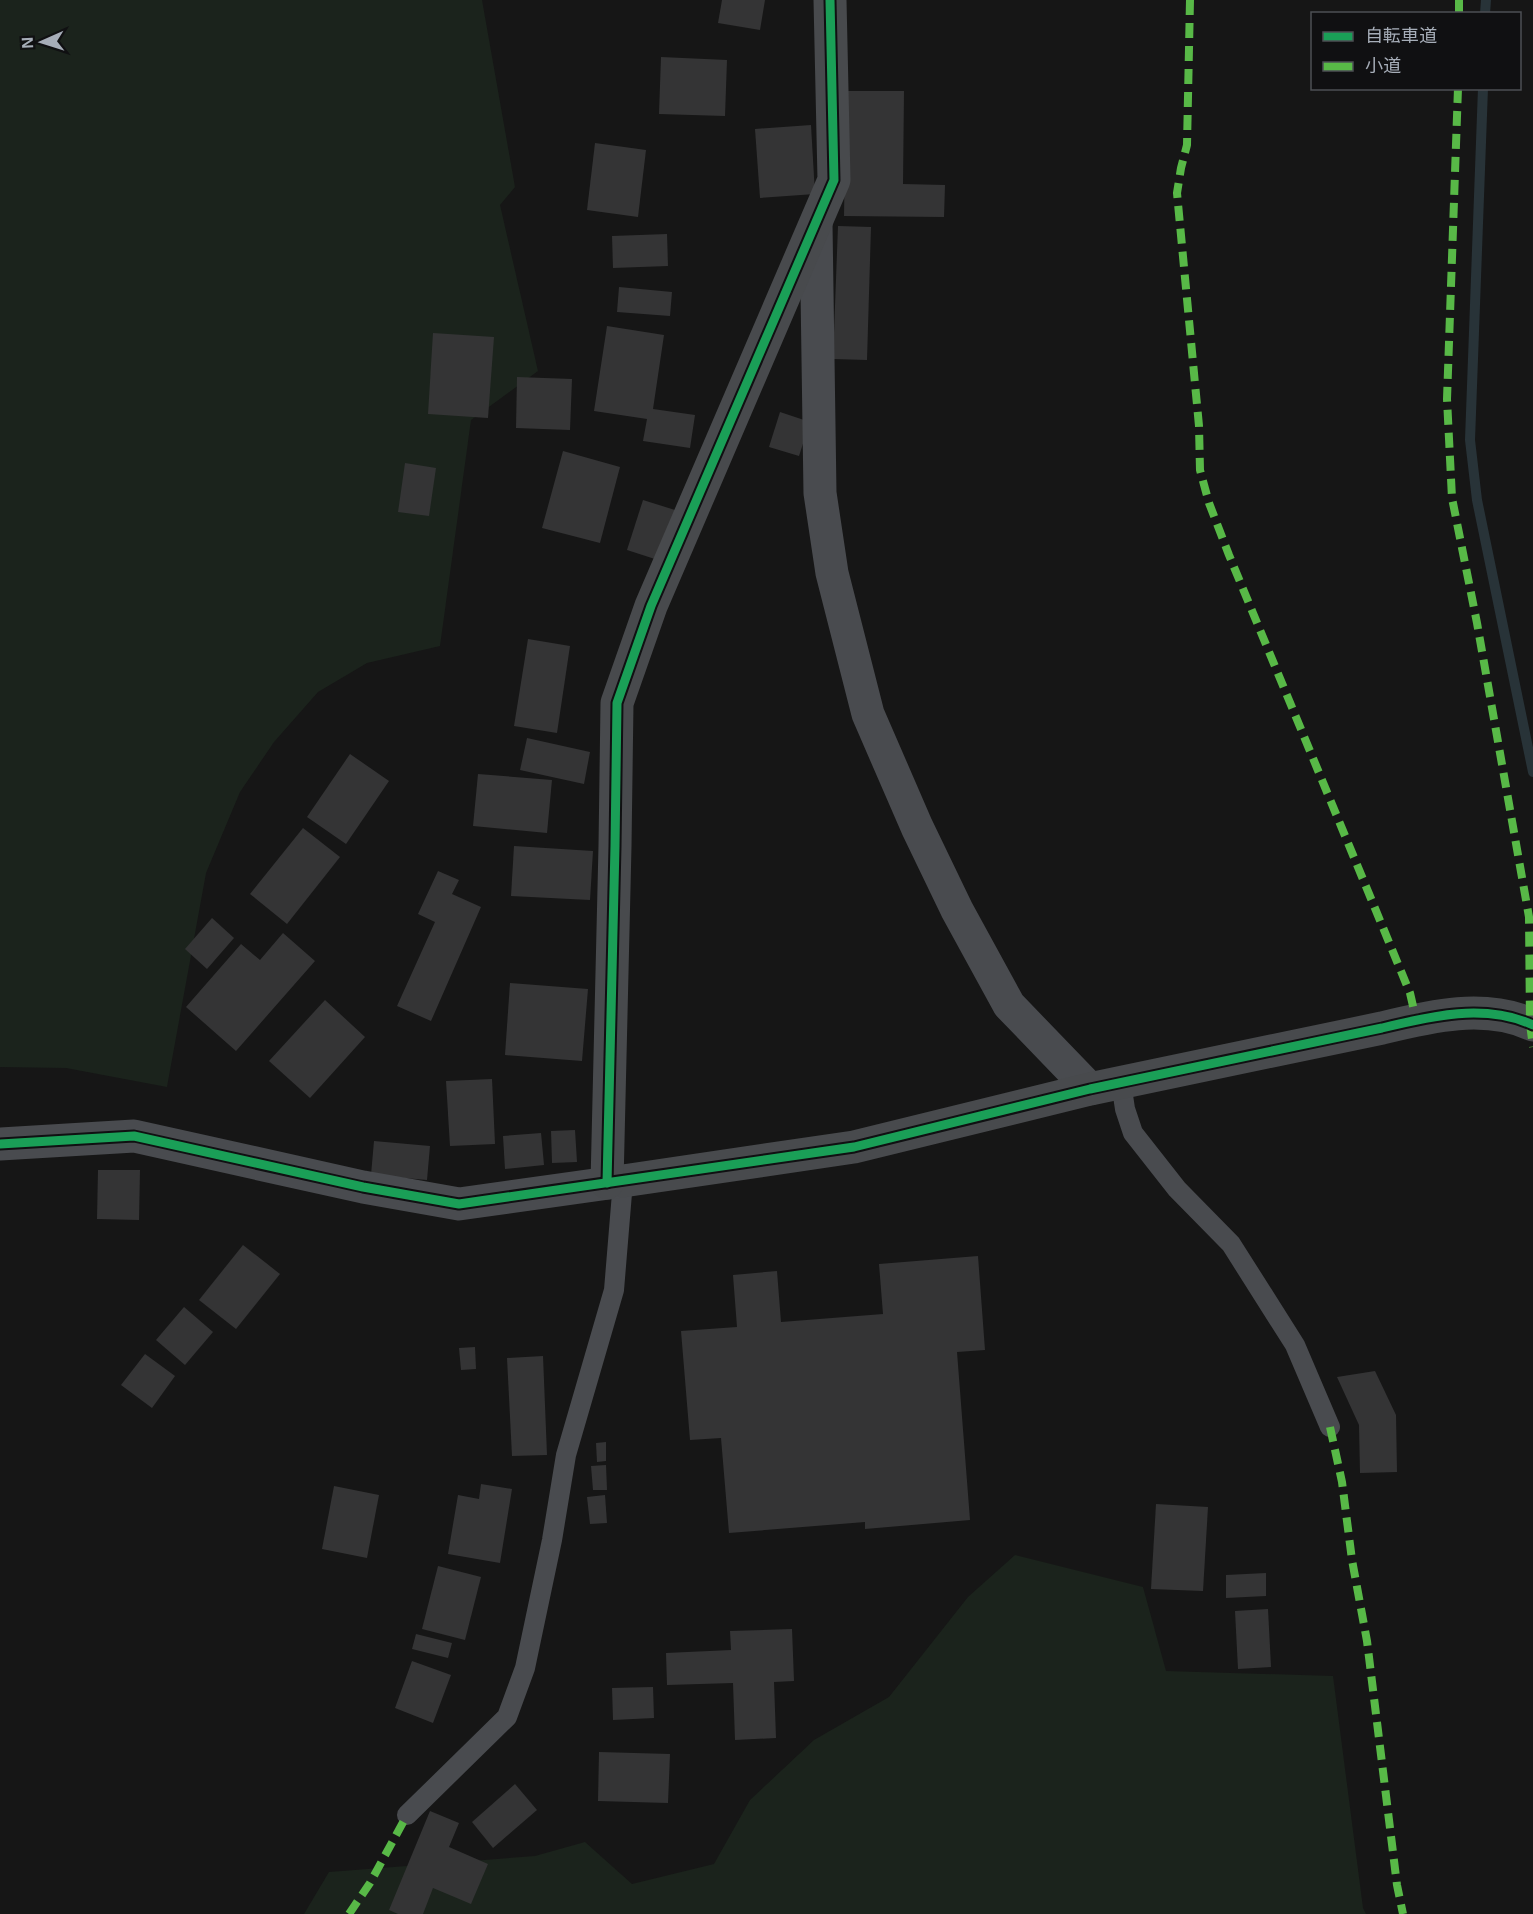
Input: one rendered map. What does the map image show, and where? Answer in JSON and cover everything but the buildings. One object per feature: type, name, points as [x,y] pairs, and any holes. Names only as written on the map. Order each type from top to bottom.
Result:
[{"type":"street","points":[[615,1182],[617,704],[651,606],[834,180],[830,0]]},
{"type":"street","points":[[816,224],[820,493],[832,573],[868,714],[917,827],[957,910],[1009,1005],[1090,1089]]},
{"type":"street","points":[[0,1144],[134,1136],[363,1187],[459,1204],[854,1147],[1090,1089],[1425,1017],[1483,1012],[1518,1018],[1533,1025]]},
{"type":"lane","points":[[1121,1082],[1125,1109],[1133,1133],[1178,1190],[1231,1244],[1295,1345],[1330,1428]]},
{"type":"lane","points":[[407,1815],[507,1717],[525,1668],[552,1540],[566,1455],[615,1290],[615,1182]]},
{"type":"shaded area","points":[[0,0],[482,0],[515,187],[500,205],[538,371],[471,420],[440,646],[367,663],[318,692],[274,742],[240,792],[206,873],[167,1087],[66,1068],[0,1067]]},
{"type":"shaded area","points":[[1015,1555],[1143,1587],[1166,1671],[1333,1676],[1363,1908],[1366,1914],[304,1914],[329,1872],[535,1856],[585,1842],[632,1884],[714,1864],[750,1800],[814,1740],[889,1697],[968,1597]]},
{"type":"waterway","points":[[1485,12],[1486,0]]},
{"type":"waterway","points":[[1483,90],[1470,440],[1477,500],[1533,772]]},
{"type":"marked path","points":[[1190,0],[1187,145],[1177,193],[1199,426],[1200,470],[1209,503],[1229,555],[1410,993],[1416,1019]]},
{"type":"marked path","points":[[1459,0],[1459,12]]},
{"type":"marked path","points":[[1458,90],[1447,399],[1452,498],[1477,623],[1529,917],[1530,1024],[1533,1047]]},
{"type":"marked path","points":[[1330,1427],[1342,1482],[1352,1560],[1367,1641],[1397,1885],[1403,1914]]},
{"type":"marked path","points":[[349,1914],[370,1883],[407,1815]]},
{"type":"cycle path","points":[[607,1183],[617,703],[651,606],[834,180],[830,0]]},
{"type":"cycle path","points":[[0,1144],[134,1136],[363,1187],[459,1204],[854,1147],[1090,1089],[1420,1019],[1458,1014],[1496,1014],[1533,1025]]}]
